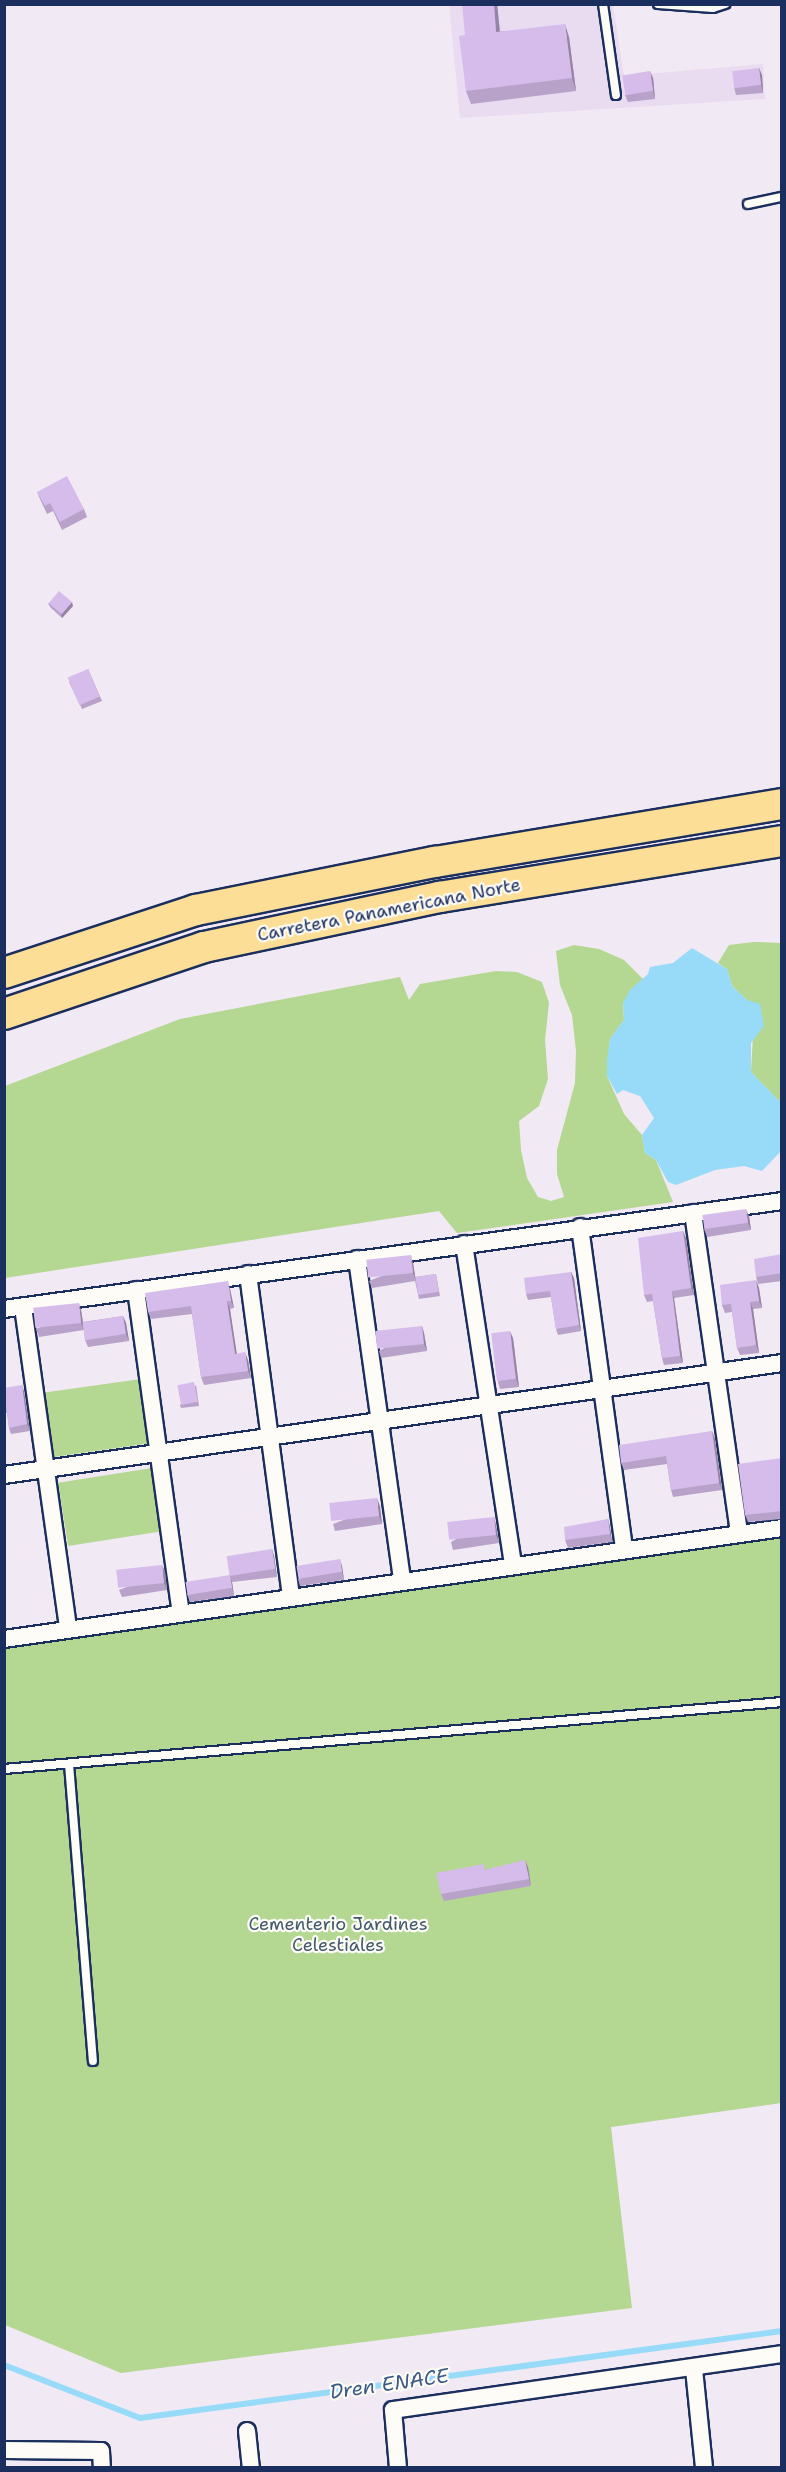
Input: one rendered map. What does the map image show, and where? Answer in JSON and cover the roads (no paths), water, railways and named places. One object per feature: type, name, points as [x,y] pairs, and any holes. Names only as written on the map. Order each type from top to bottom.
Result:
[{"type":"highway","points":[[697,818],[782,787]]},
{"type":"highway","name":"Carretera Panamericana Norte","points":[[4,973],[196,910],[435,862],[782,804]]},
{"type":"highway","name":"Carretera Panamericana Norte","points":[[4,1014],[204,947],[440,897],[782,841]]},
{"type":"street","points":[[4,1310],[580,1227],[782,1201]]},
{"type":"street","points":[[693,1213],[739,1534]]},
{"type":"street","points":[[580,1227],[624,1550]]},
{"type":"street","points":[[464,1244],[513,1565]]},
{"type":"street","points":[[357,1259],[402,1581]]},
{"type":"street","points":[[248,1274],[291,1597]]},
{"type":"street","points":[[136,1290],[181,1613]]},
{"type":"street","points":[[23,1307],[68,1629]]},
{"type":"street","points":[[4,1474],[782,1363]]},
{"type":"street","points":[[4,1639],[782,1528]]},
{"type":"street","points":[[398,2468],[393,2410],[694,2369],[782,2354]]},
{"type":"street","points":[[694,2369],[704,2468]]},
{"type":"street","points":[[247,2431],[251,2468]]},
{"type":"street","points":[[4,2450],[101,2451],[102,2468]]},
{"type":"lane","points":[[603,4],[616,95]]},
{"type":"lane","points":[[658,4],[713,8],[725,4]]},
{"type":"lane","points":[[747,204],[782,197]]},
{"type":"lane","points":[[4,1769],[782,1702]]},
{"type":"lane","points":[[69,1764],[93,2061]]},
{"type":"water","points":[[692,948],[727,969],[732,986],[747,1000],[760,1004],[764,1026],[751,1043],[751,1072],[781,1103],[781,1151],[762,1171],[744,1166],[715,1170],[676,1185],[668,1182],[656,1160],[645,1153],[642,1135],[654,1118],[640,1096],[623,1090],[617,1094],[607,1076],[607,1060],[610,1039],[624,1020],[623,1003],[630,990],[648,974],[650,967],[673,963]]},
{"type":"waterway","name":"Dren ENACE","points":[[4,2365],[140,2418],[782,2331]]},
{"type":"park label","name":"Cementerio Jardines Celestiales","points":[[338,1935]]}]
